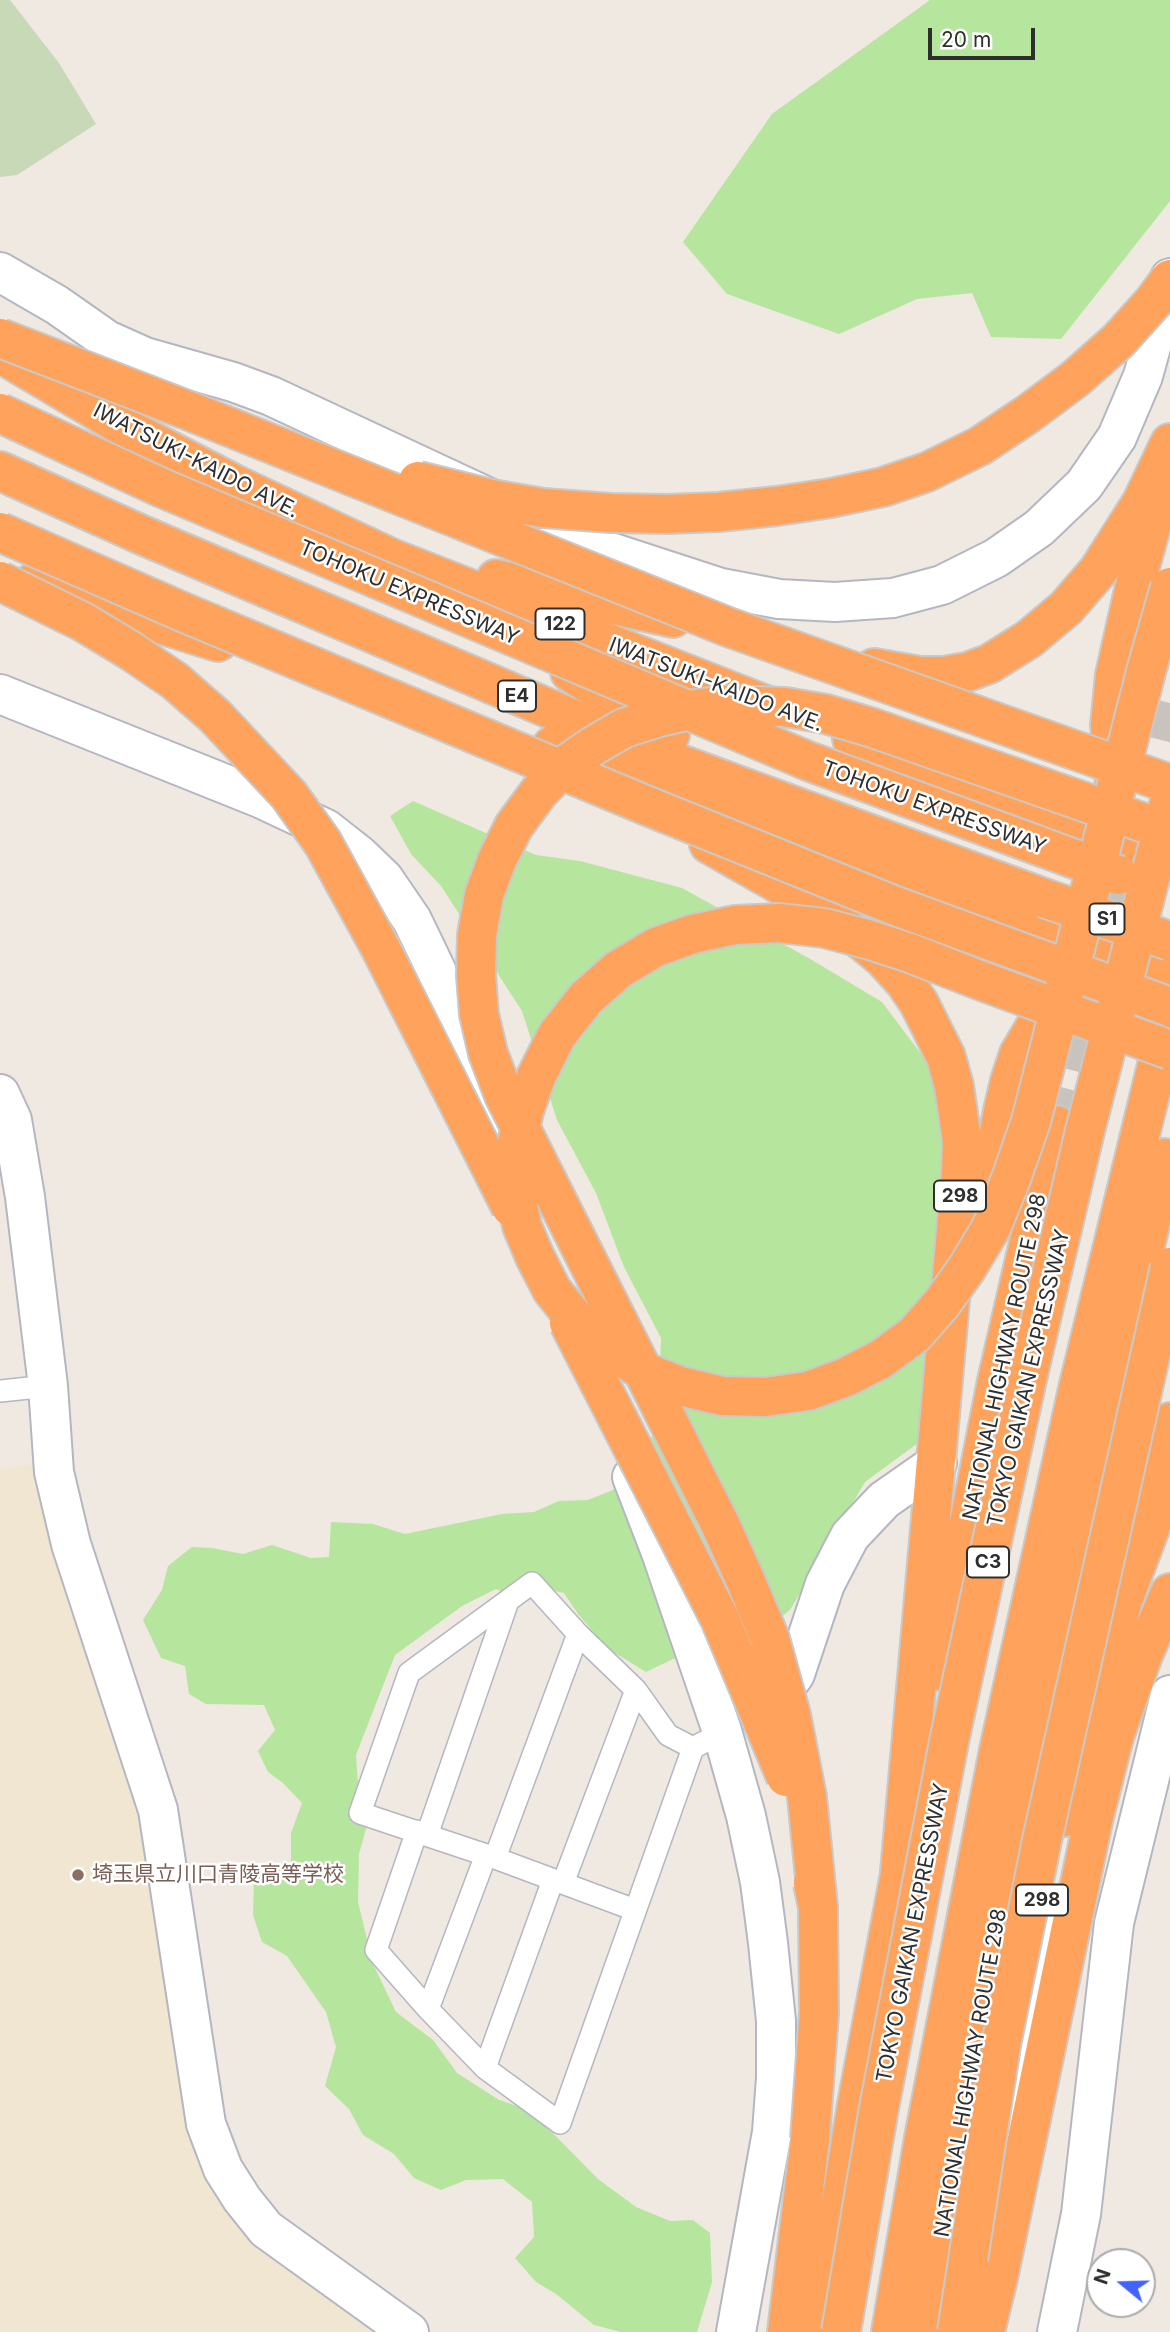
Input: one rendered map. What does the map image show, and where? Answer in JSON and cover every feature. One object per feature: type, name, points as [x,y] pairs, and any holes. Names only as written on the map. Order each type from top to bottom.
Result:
[{"type":"highway","points":[[192,412],[288,444],[436,486],[543,508],[667,514],[777,506],[883,487],[927,472],[980,446],[1076,379],[1119,340],[1154,301],[1170,278]]},
{"type":"highway","points":[[0,338],[728,627],[1170,784]]},
{"type":"highway","name":"IWATSUKI-KAIDO AVE.","points":[[0,353],[124,427],[202,468],[391,558],[1041,814],[1160,847]]},
{"type":"highway","name":"TOHOKU EXPRESSWAY","points":[[0,413],[162,488],[795,756],[1058,854]]},
{"type":"highway","points":[[391,558],[632,608],[896,673],[944,676],[967,672],[1000,658],[1030,639],[1066,608],[1098,571],[1127,527],[1170,443]]},
{"type":"highway","name":"122","points":[[1170,457],[1124,631],[1110,725],[1116,791],[1125,822],[1160,847],[1170,879]]},
{"type":"highway","name":"E4","points":[[0,471],[192,557],[673,761],[1039,912]]},
{"type":"highway","points":[[0,532],[198,619],[663,813],[893,905],[1170,1006]]},
{"type":"highway","name":"122","points":[[391,558],[671,737],[729,765],[1049,878],[1096,899],[1157,938]]},
{"type":"highway","points":[[0,575],[526,737],[714,804],[1039,912],[1118,958],[1170,977]]},
{"type":"highway","points":[[0,581],[83,622],[175,681],[257,758],[289,795],[323,843],[387,961],[720,1619],[796,1802],[818,1907]]},
{"type":"highway","points":[[1170,587],[1144,681],[1092,881],[1062,1001],[1058,1015],[1031,1121],[990,1228],[967,1268],[915,1334],[881,1359],[846,1377],[808,1391],[765,1397],[722,1396],[680,1386],[647,1373],[607,1348],[580,1325],[552,1290],[522,1226],[515,1191],[516,1149],[528,1100],[557,1035],[586,998],[619,969],[656,947],[693,934],[734,925],[768,923],[824,928],[910,953],[979,980],[992,984],[1004,989],[1055,1008],[1068,1013],[1170,1051]]},
{"type":"highway","points":[[788,2332],[810,2139],[818,2024],[818,1907],[807,1797],[791,1715],[769,1639],[726,1537],[504,1095],[488,1053],[479,1014],[476,975],[477,935],[484,895],[514,826],[539,792],[564,766],[624,728],[659,717],[724,705],[785,708],[826,714],[873,728],[1160,847]]},
{"type":"highway","name":"298","points":[[526,737],[795,893],[855,935],[883,958],[904,981],[919,1003],[946,1057],[954,1086],[962,1141],[961,1174],[900,1872]]},
{"type":"highway","name":"TOKYO GAIKAN EXPRESSWAY","points":[[841,2332],[879,2108],[948,1750],[1027,1379],[1084,1135],[1170,800]]},
{"type":"highway","name":"S1","points":[[1058,854],[1170,895]]},
{"type":"highway","name":"298","points":[[937,1463],[1010,1081],[1020,1054],[1035,1027],[1059,1001],[1118,958],[1157,938],[1170,895]]},
{"type":"highway","name":"S1","points":[[1039,912],[1157,938]]},
{"type":"highway","name":"298","points":[[1039,912],[1063,930],[1157,938]]},
{"type":"highway","name":"C3","points":[[891,2332],[927,2125],[999,1750],[1078,1389],[1170,1012]]},
{"type":"highway","name":"NATIONAL HIGHWAY ROUTE 298","points":[[820,2332],[857,2104],[900,1872],[997,1381],[1056,1125]]},
{"type":"highway","name":"NATIONAL HIGHWAY ROUTE 298","points":[[926,2332],[957,2140],[1029,1758],[1166,1158]]},
{"type":"highway","points":[[957,2332],[1001,2045],[1042,1840],[1170,1267]]},
{"type":"highway","points":[[1123,1600],[1170,1422]]},
{"type":"highway","name":"298","points":[[939,2332],[1040,1907],[1123,1600],[1170,1475]]},
{"type":"highway","points":[[986,2332],[1094,1816],[1114,1737],[1143,1655],[1170,1593]]},
{"type":"street","points":[[0,272],[57,305],[107,340],[145,357],[233,382],[271,396],[592,547],[721,588],[779,599],[835,602],[893,598],[942,585],[996,558],[1039,528],[1084,485],[1117,437],[1143,376],[1170,278]]},
{"type":"street","points":[[0,694],[260,798],[326,829],[359,855],[391,889],[412,920],[437,972],[662,1555],[707,1740],[747,1816],[760,1882],[776,2021],[776,2078],[772,2132],[736,2332]]},
{"type":"street","points":[[0,1094],[12,1120],[7,1141],[25,1197],[48,1386],[54,1472],[71,1544],[158,1810],[206,2123],[223,2169],[266,2229],[410,2332]]},
{"type":"street","points":[[707,1740],[772,1704],[796,1674],[825,1584],[850,1536],[884,1500],[937,1463]]},
{"type":"street","points":[[1057,2332],[1081,2214],[1114,1923],[1170,1695]]},
{"type":"street","points":[[986,2332],[978,2316],[978,2273],[1036,1988],[1040,1907]]},
{"type":"lane","points":[[0,1391],[48,1386]]},
{"type":"lane","points":[[508,1601],[422,1833],[376,1950],[485,2068],[559,2123],[635,1910],[707,1740],[668,1735],[636,1690],[578,1634],[532,1583],[409,1673],[360,1814],[422,1833],[635,1910]]},
{"type":"lane","points":[[428,2009],[578,1634]]},
{"type":"lane","points":[[485,2068],[636,1690]]},
{"type":"shaded area","name":"埼玉県立川口青陵高等学校","points":[[36,1464],[145,1810],[198,2155],[381,2332],[0,2332],[0,1469]]},
{"type":"green space","points":[[0,0],[10,0],[59,63],[96,124],[17,175],[0,177]]},
{"type":"green space","points":[[930,0],[1170,0],[1170,201],[1061,339],[991,337],[972,293],[917,299],[839,334],[727,294],[683,242],[772,114]]},
{"type":"green space","points":[[413,801],[536,855],[580,861],[682,888],[882,1002],[939,1078],[949,1183],[933,1353],[918,1443],[865,1482],[790,1610],[741,1650],[673,1659],[646,1672],[607,1648],[564,1593],[547,1589],[524,1602],[496,1589],[462,1606],[395,1655],[356,1755],[358,1785],[373,1804],[359,1854],[358,1902],[373,1964],[396,2012],[433,2040],[457,2073],[499,2100],[530,2110],[598,2179],[636,2207],[670,2221],[693,2220],[710,2233],[712,2282],[697,2332],[621,2332],[594,2325],[556,2294],[536,2282],[515,2258],[534,2237],[532,2202],[503,2179],[466,2180],[441,2190],[414,2178],[394,2154],[363,2135],[349,2109],[325,2086],[336,2047],[326,2012],[287,1956],[262,1942],[253,1915],[254,1873],[291,1864],[291,1833],[302,1803],[268,1772],[258,1751],[275,1730],[264,1705],[206,1704],[189,1694],[185,1666],[161,1658],[143,1620],[162,1590],[168,1566],[192,1547],[243,1554],[272,1545],[311,1558],[329,1557],[331,1522],[373,1524],[405,1534],[502,1514],[534,1512],[559,1501],[588,1500],[613,1490],[658,1428],[661,1338],[624,1267],[596,1193],[557,1120],[522,1011],[441,886],[411,854],[390,816]]},
{"type":"tunnel","points":[[1056,1125],[1170,686]]},
{"type":"place","name":"埼玉県立川口青陵高等学校","points":[[78,1875]]}]
